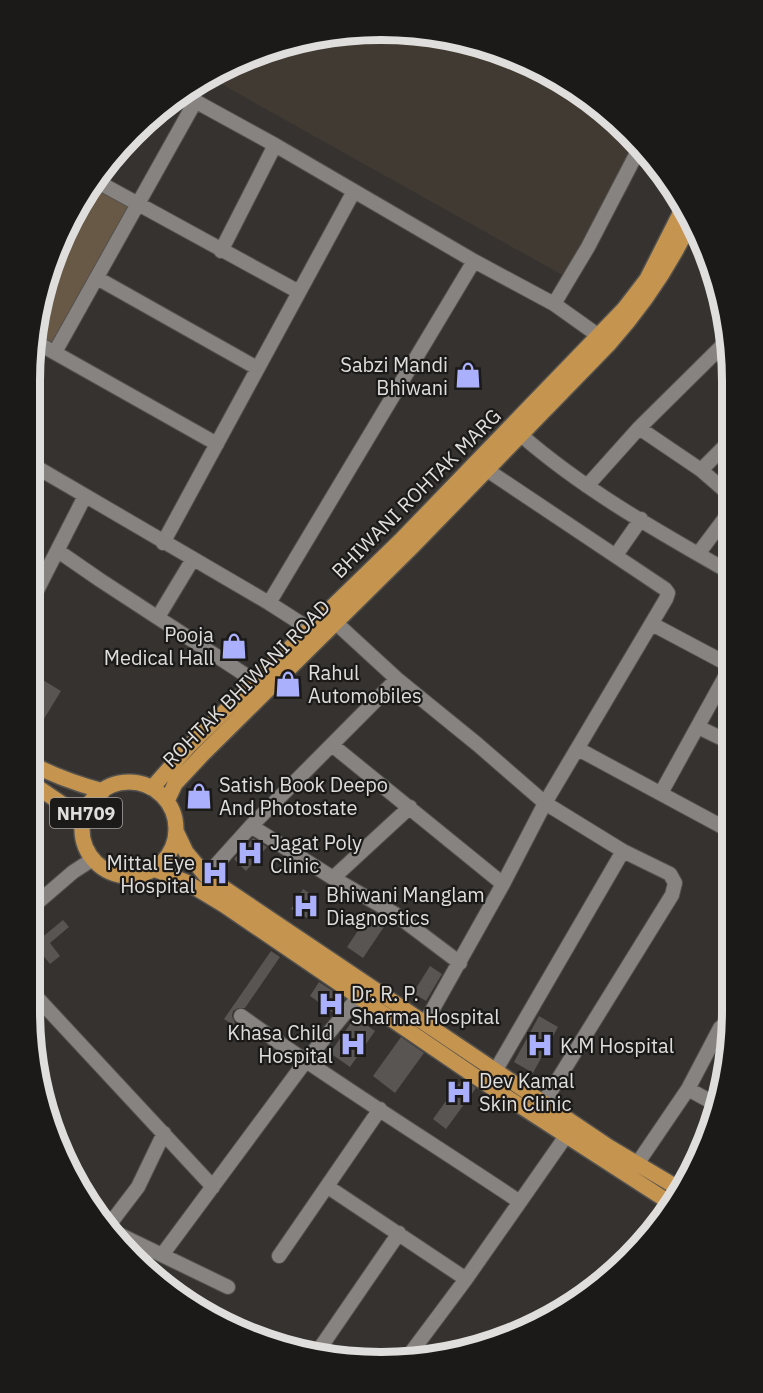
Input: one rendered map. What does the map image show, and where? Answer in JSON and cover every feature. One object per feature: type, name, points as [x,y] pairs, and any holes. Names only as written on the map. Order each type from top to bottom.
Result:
[{"type":"main road","name":"BHIWANI ROHTAK MARG","points":[[152,788],[189,746],[262,686],[400,541],[605,340],[646,279],[679,215]]},
{"type":"main road","name":"ROHTAK BHIWANI ROAD","points":[[315,632],[335,622],[521,435],[605,340],[634,317],[686,229]]},
{"type":"main road","name":"ROHTAK BHIWANI ROAD","points":[[166,801],[185,772],[262,686]]},
{"type":"main road","points":[[41,768],[76,784],[104,791]]},
{"type":"main road","name":"NH709","points":[[93,859],[86,847],[83,834],[84,819],[94,798],[115,785],[140,784],[152,788]]},
{"type":"main road","points":[[93,859],[103,868],[115,874],[135,876],[154,869],[166,859],[173,846],[176,831],[175,818],[166,801],[152,788]]},
{"type":"main road","points":[[41,790],[84,819]]},
{"type":"main road","points":[[176,831],[186,852],[206,876],[636,1164],[674,1186]]},
{"type":"main road","points":[[154,869],[186,882],[224,905],[488,1084],[666,1200]]},
{"type":"street","points":[[190,99],[554,304],[605,340]]},
{"type":"street","points":[[55,352],[138,204],[190,100]]},
{"type":"street","points":[[221,251],[275,145]]},
{"type":"street","points":[[554,304],[588,247],[635,154]]},
{"type":"street","points":[[103,185],[299,292]]},
{"type":"street","points":[[163,543],[354,191]]},
{"type":"street","points":[[269,603],[474,261]]},
{"type":"street","points":[[97,278],[257,368]]},
{"type":"street","points":[[42,345],[217,444]]},
{"type":"street","points":[[587,486],[639,428],[721,347]]},
{"type":"street","points":[[639,428],[701,470],[722,489]]},
{"type":"street","points":[[521,435],[587,486],[722,568]]},
{"type":"street","points":[[701,470],[722,449]]},
{"type":"street","points":[[41,470],[315,632]]},
{"type":"street","points":[[425,1023],[460,963],[545,803],[652,624],[668,592],[487,470]]},
{"type":"street","points":[[41,583],[85,496]]},
{"type":"street","points":[[616,555],[640,519]]},
{"type":"street","points":[[698,554],[722,522]]},
{"type":"street","points":[[58,551],[262,686]]},
{"type":"street","points":[[158,617],[193,559]]},
{"type":"street","points":[[335,622],[397,679],[545,803],[623,850],[665,870],[674,879],[675,887],[544,1102]]},
{"type":"street","points":[[652,624],[722,661]]},
{"type":"street","points":[[206,876],[251,826],[397,679]]},
{"type":"street","points":[[661,793],[722,683]]},
{"type":"street","points":[[698,727],[722,739]]},
{"type":"street","points":[[332,745],[503,884]]},
{"type":"street","points":[[578,749],[722,827]]},
{"type":"street","points":[[333,878],[410,807]]},
{"type":"street","points":[[251,826],[395,914],[460,963]]},
{"type":"street","points":[[488,1084],[623,850]]},
{"type":"street","points":[[41,900],[73,872],[93,859]]},
{"type":"street","points":[[162,1255],[305,1062],[359,996]]},
{"type":"street","points":[[41,1002],[213,1187]]},
{"type":"street","points":[[241,1016],[305,1062],[520,1202]]},
{"type":"street","points":[[636,1164],[688,1089],[722,1027]]},
{"type":"street","points":[[688,1089],[711,1101]]},
{"type":"street","points":[[279,1257],[380,1109]]},
{"type":"street","points":[[112,1220],[138,1187],[164,1132]]},
{"type":"street","points":[[412,1351],[466,1279],[566,1136]]},
{"type":"street","points":[[328,1187],[466,1279]]},
{"type":"street","points":[[321,1347],[399,1233]]},
{"type":"street","points":[[127,1238],[228,1287]]},
{"type":"shaded area","points":[[382,40],[426,43],[470,52],[512,66],[552,86],[606,125],[640,159],[628,190],[564,276],[218,82],[251,66],[293,52],[337,43]]},
{"type":"shaded area","points":[[99,191],[131,207],[52,344],[43,339],[52,293],[66,251]]},
{"type":"building","points":[[41,679],[61,691],[41,724]]},
{"type":"building","points":[[253,838],[267,847],[246,871],[234,859]]},
{"type":"building","points":[[303,889],[319,899],[307,918],[291,909]]},
{"type":"building","points":[[371,911],[388,921],[363,958],[347,947]]},
{"type":"building","points":[[63,920],[69,927],[50,943],[60,956],[50,964],[41,953],[41,938]]},
{"type":"building","points":[[271,951],[280,957],[245,1008],[233,1011],[232,1016],[235,1023],[233,1025],[224,1019]]},
{"type":"building","points":[[430,966],[442,974],[426,1001],[413,993]]},
{"type":"building","points":[[319,982],[345,999],[334,1013],[310,996]]},
{"type":"building","points":[[539,1016],[558,1027],[533,1073],[514,1062]]},
{"type":"building","points":[[355,1017],[375,1031],[350,1067],[330,1053]]},
{"type":"building","points":[[401,1037],[424,1053],[395,1093],[373,1076]]},
{"type":"building","points":[[462,1079],[476,1088],[446,1129],[433,1119]]},
{"type":"place","name":"Sabzi Mandi Bhiwani","points":[[468,375]]},
{"type":"place","name":"Pooja Medical Hall","points":[[234,646]]},
{"type":"place","name":"Rahul Automobiles","points":[[288,684]]},
{"type":"place","name":"Satish Book Deepo And Photostate","points":[[199,796]]},
{"type":"place","name":"Jagat Poly Clinic","points":[[250,853]]},
{"type":"place","name":"Mittal Eye Hospital","points":[[215,873]]},
{"type":"place","name":"Bhiwani Manglam Diagnostics","points":[[306,906]]},
{"type":"place","name":"Dr. R. P. Sharma Hospital","points":[[331,1004]]},
{"type":"place","name":"Khasa Child Hospital","points":[[353,1044]]},
{"type":"place","name":"K.M Hospital","points":[[540,1045]]},
{"type":"place","name":"Dev Kamal Skin Clinic","points":[[459,1092]]}]
